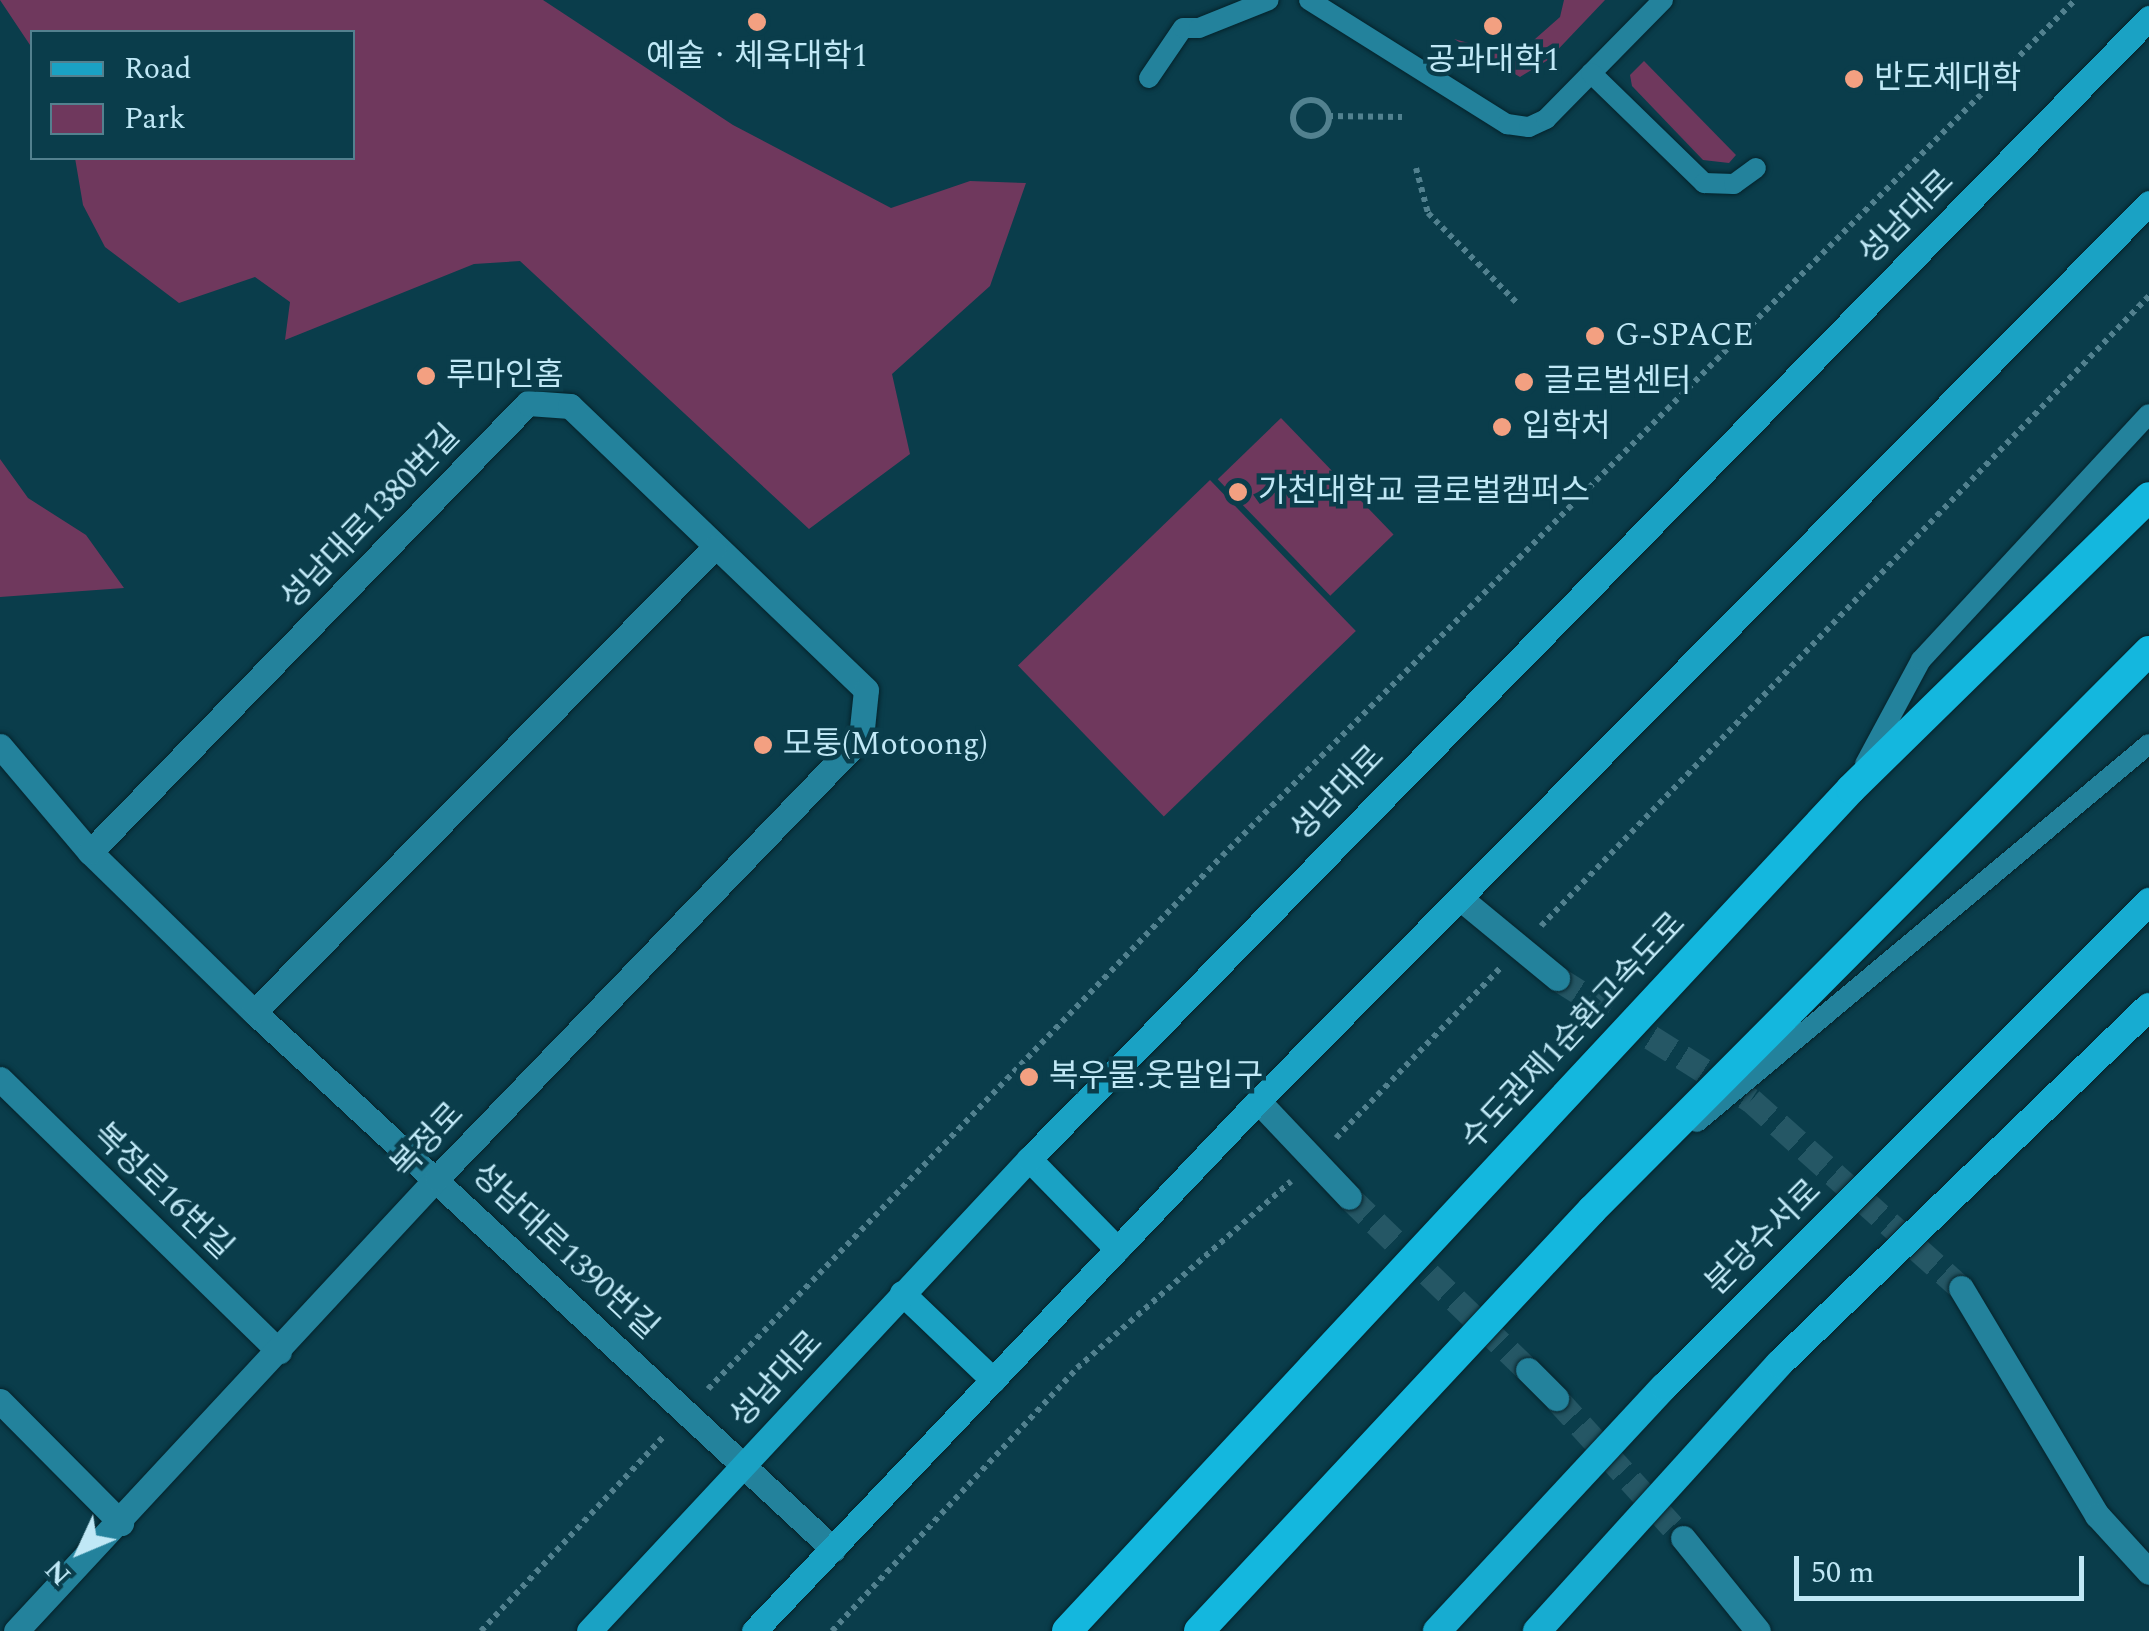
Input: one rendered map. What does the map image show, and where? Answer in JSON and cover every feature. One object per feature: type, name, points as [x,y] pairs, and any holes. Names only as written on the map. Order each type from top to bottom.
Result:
[{"type":"highway","name":"수도권제1순환고속도로","points":[[1067,1631],[1851,789],[2149,498]]},
{"type":"highway","points":[[1199,1631],[1592,1210],[2149,652]]},
{"type":"highway","name":"분당수서로","points":[[1437,1631],[1664,1388],[2149,902]]},
{"type":"highway","points":[[1537,1631],[1780,1364],[2149,1007]]},
{"type":"main road","name":"성남대로","points":[[589,1631],[1029,1159],[2149,18]]},
{"type":"main road","points":[[754,1631],[1258,1101],[2149,204]]},
{"type":"main road","points":[[1029,1159],[1118,1249]]},
{"type":"main road","points":[[902,1293],[993,1380]]},
{"type":"street","name":"성남대로1380번길","points":[[90,852],[528,403],[570,406],[866,690]]},
{"type":"street","points":[[254,1012],[714,548]]},
{"type":"street","name":"복정로","points":[[16,1631],[437,1178],[861,738],[866,690]]},
{"type":"street","name":"성남대로1390번길","points":[[0,746],[90,852],[254,1012],[688,1411],[833,1550]]},
{"type":"street","points":[[1460,898],[1556,978]]},
{"type":"street","name":"복정로16번길","points":[[0,1080],[278,1351]]},
{"type":"street","points":[[1258,1101],[1350,1197]]},
{"type":"street","points":[[1961,1288],[2077,1484],[2149,1572]]},
{"type":"street","points":[[1528,1370],[1556,1398]]},
{"type":"street","points":[[0,1401],[121,1522]]},
{"type":"street","points":[[1683,1538],[1742,1625]]},
{"type":"lane","points":[[1149,78],[1183,28],[1199,28],[1269,0]]},
{"type":"lane","points":[[1309,0],[1507,124],[1530,127],[1546,118],[1662,0]]},
{"type":"lane","points":[[1591,73],[1704,183],[1734,184],[1756,168]]},
{"type":"lane","points":[[1851,789],[1922,660],[2149,414]]},
{"type":"lane","points":[[1592,1210],[2149,744]]},
{"type":"path","points":[[481,1631],[1236,842],[2075,0]]},
{"type":"path","points":[[1310,100],[1321,103],[1328,116],[1325,129],[1310,136],[1299,131],[1293,115],[1310,100]]},
{"type":"path","points":[[1328,116],[1402,116]]},
{"type":"path","points":[[1416,168],[1428,213],[1516,303]]},
{"type":"green space","points":[[0,0],[543,0],[733,125],[891,208],[970,181],[1026,183],[990,286],[892,374],[910,454],[809,529],[520,261],[474,264],[285,340],[290,302],[255,277],[179,303],[105,247],[83,205],[75,160],[355,160],[355,30],[30,30],[30,45]]},
{"type":"green space","points":[[1564,0],[1605,0],[1548,60],[1520,77],[1454,39],[1502,52],[1526,47],[1560,17]]},
{"type":"green space","points":[[1644,61],[1736,155],[1729,163],[1703,160],[1632,86],[1630,75]]},
{"type":"green space","points":[[1281,418],[1394,535],[1330,596],[1218,479]]},
{"type":"green space","points":[[0,459],[28,498],[86,535],[124,588],[0,597]]},
{"type":"green space","points":[[1210,480],[1356,631],[1164,817],[1018,665]]},
{"type":"tunnel","points":[[1557,978],[1751,1100],[1961,1288]]},
{"type":"tunnel","points":[[1349,1197],[1528,1370]]},
{"type":"tunnel","points":[[1556,1398],[1683,1538]]},
{"type":"place","name":"예술ㆍ체육대학1","points":[[757,22]]},
{"type":"place","name":"공과대학1","points":[[1493,26]]},
{"type":"place","name":"반도체대학","points":[[1854,79]]},
{"type":"place","name":"G-SPACE","points":[[1595,336]]},
{"type":"place","name":"루마인홈","points":[[426,376]]},
{"type":"place","name":"글로벌센터","points":[[1524,382]]},
{"type":"place","name":"입학처","points":[[1502,427]]},
{"type":"place","name":"가천대학교 글로벌캠퍼스","points":[[1238,492]]},
{"type":"place","name":"모퉁(Motoong)","points":[[763,745]]},
{"type":"place","name":"복우물.웃말입구","points":[[1029,1077]]}]
